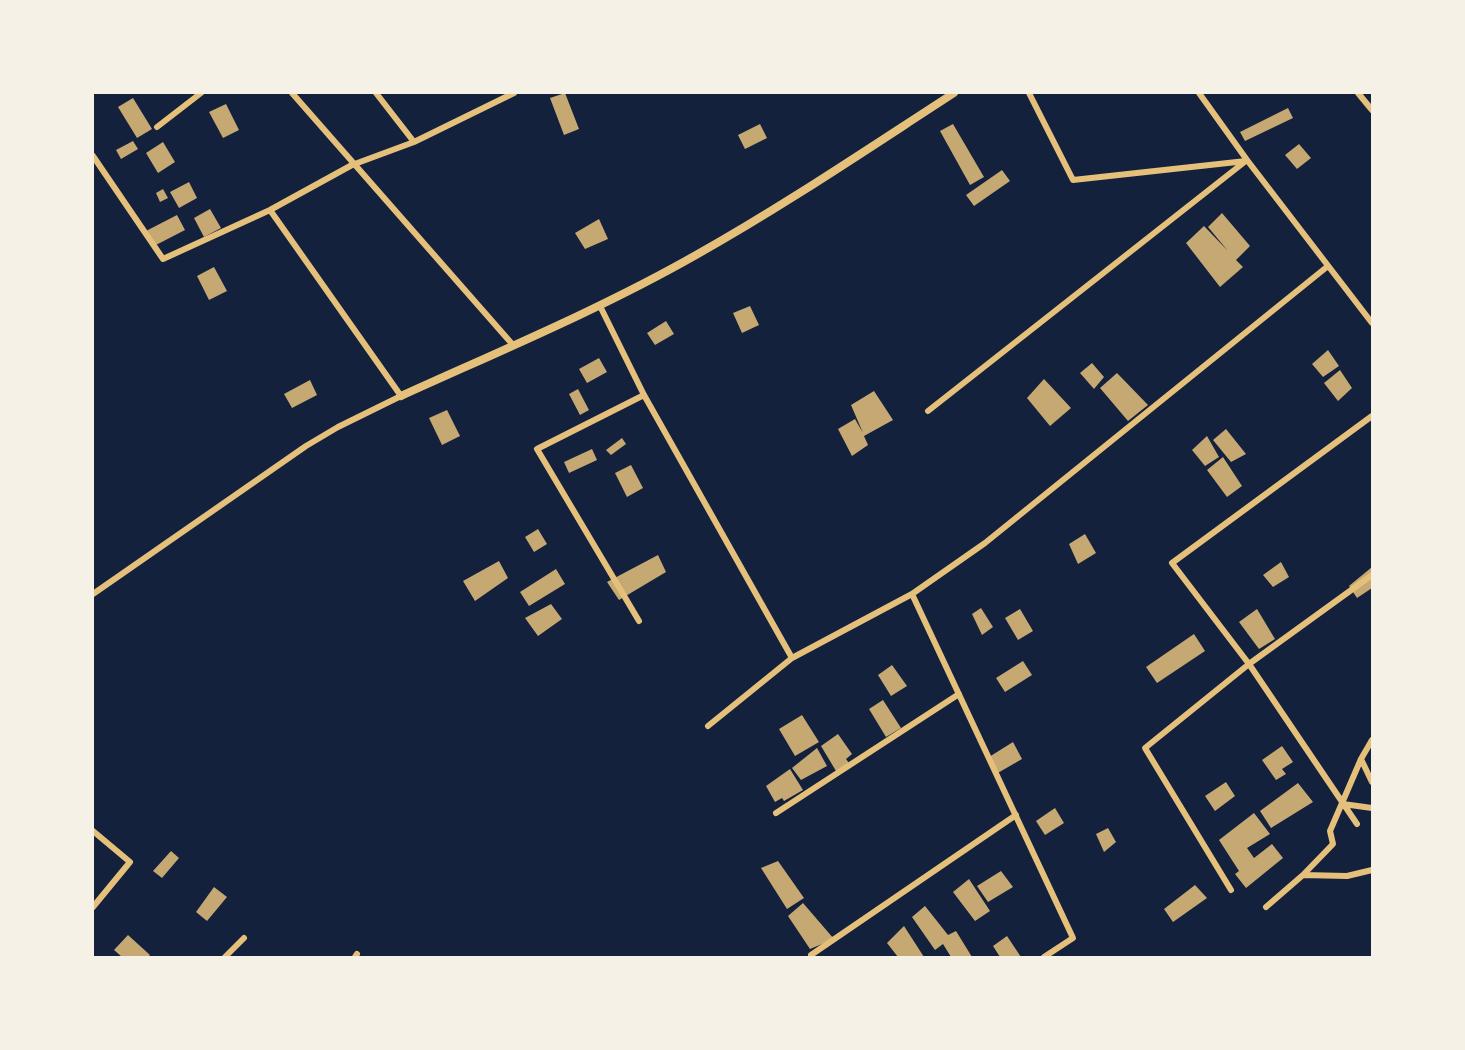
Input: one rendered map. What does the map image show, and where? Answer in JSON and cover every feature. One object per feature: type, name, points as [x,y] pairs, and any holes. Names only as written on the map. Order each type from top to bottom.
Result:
[{"type":"street","points":[[157,127],[201,93]]},
{"type":"street","points":[[292,93],[352,165],[513,345]]},
{"type":"street","points":[[376,93],[414,142]]},
{"type":"street","points":[[93,156],[163,259],[270,210],[352,165],[414,142],[514,93]]},
{"type":"street","points":[[93,594],[306,446],[338,427],[600,306],[758,219],[954,93]]},
{"type":"street","points":[[1029,93],[1073,180],[1247,160]]},
{"type":"street","points":[[1199,93],[1247,160],[1372,323]]},
{"type":"street","points":[[1358,93],[1372,110]]},
{"type":"street","points":[[928,411],[1247,160]]},
{"type":"street","points":[[270,210],[401,396]]},
{"type":"street","points":[[708,726],[792,658],[912,594],[985,543],[1328,266]]},
{"type":"street","points":[[600,306],[644,395],[792,658]]},
{"type":"street","points":[[639,621],[537,449],[644,395]]},
{"type":"street","points":[[1357,824],[1249,664],[1172,563],[1372,416]]},
{"type":"street","points":[[1230,890],[1145,748],[1249,664],[1372,575]]},
{"type":"street","points":[[912,594],[1073,938],[1044,957]]},
{"type":"street","points":[[776,813],[959,694]]},
{"type":"street","points":[[1266,907],[1303,875],[1333,844],[1330,831],[1360,759],[1372,740]]},
{"type":"street","points":[[1360,759],[1372,782]]},
{"type":"street","points":[[1343,804],[1372,808]]},
{"type":"street","points":[[811,955],[1016,815]]},
{"type":"street","points":[[93,831],[130,862],[93,907]]},
{"type":"street","points":[[1303,875],[1347,876],[1372,870]]},
{"type":"street","points":[[225,957],[244,938]]},
{"type":"building","points":[[565,93],[579,129],[564,135],[550,98]]},
{"type":"building","points":[[133,98],[152,129],[137,138],[118,107]]},
{"type":"building","points":[[226,104],[239,130],[223,138],[209,112]]},
{"type":"building","points":[[1288,108],[1293,118],[1245,141],[1240,132]]},
{"type":"building","points":[[760,124],[767,138],[745,149],[738,135]]},
{"type":"building","points":[[953,124],[984,177],[970,185],[940,131]]},
{"type":"building","points":[[133,141],[138,149],[121,159],[116,150]]},
{"type":"building","points":[[163,142],[175,162],[158,173],[146,153]]},
{"type":"building","points":[[1299,144],[1311,158],[1297,169],[1285,155]]},
{"type":"building","points":[[1002,170],[1010,181],[974,206],[966,195]]},
{"type":"building","points":[[189,182],[197,198],[179,208],[170,192]]},
{"type":"building","points":[[163,189],[168,198],[160,202],[156,193]]},
{"type":"building","points":[[210,209],[221,228],[204,237],[194,218]]},
{"type":"building","points":[[1222,213],[1250,246],[1236,260],[1243,267],[1220,287],[1186,243],[1204,226],[1228,251],[1208,227]]},
{"type":"building","points":[[177,215],[185,230],[154,246],[146,231]]},
{"type":"building","points":[[599,219],[608,239],[585,249],[575,233]]},
{"type":"building","points":[[214,267],[227,291],[209,300],[197,276]]},
{"type":"building","points":[[750,306],[759,325],[742,333],[733,313]]},
{"type":"building","points":[[666,321],[674,334],[655,345],[647,333]]},
{"type":"building","points":[[1328,350],[1339,366],[1323,377],[1312,364]]},
{"type":"building","points":[[599,358],[607,372],[587,383],[579,369]]},
{"type":"building","points":[[1092,363],[1104,377],[1094,389],[1080,373]]},
{"type":"building","points":[[1340,370],[1352,388],[1338,401],[1324,383]]},
{"type":"building","points":[[1117,373],[1148,405],[1128,421],[1100,388]]},
{"type":"building","points":[[1044,379],[1071,408],[1050,426],[1027,398]]},
{"type":"building","points":[[310,380],[317,395],[292,408],[284,394]]},
{"type":"building","points":[[578,389],[589,410],[580,415],[569,394]]},
{"type":"building","points":[[874,391],[893,420],[864,436],[868,445],[852,456],[838,429],[855,419],[863,433],[851,405]]},
{"type":"building","points":[[447,410],[460,436],[442,445],[429,418]]},
{"type":"building","points":[[1226,429],[1246,454],[1231,462],[1213,440]]},
{"type":"building","points":[[1207,436],[1219,457],[1205,466],[1192,450]]},
{"type":"building","points":[[622,438],[626,444],[611,455],[606,450]]},
{"type":"building","points":[[592,449],[597,460],[569,473],[564,462]]},
{"type":"building","points":[[1223,457],[1242,486],[1227,497],[1207,470]]},
{"type":"building","points":[[631,465],[643,488],[627,497],[615,473]]},
{"type":"building","points":[[538,529],[547,544],[534,552],[525,537]]},
{"type":"building","points":[[1085,534],[1096,553],[1078,564],[1069,544]]},
{"type":"building","points":[[658,555],[666,572],[619,600],[607,582]]},
{"type":"building","points":[[499,561],[508,578],[475,601],[463,581]]},
{"type":"building","points":[[1281,562],[1289,577],[1273,587],[1263,575]]},
{"type":"building","points":[[1372,567],[1372,588],[1357,598],[1349,586]]},
{"type":"building","points":[[556,569],[565,584],[529,606],[520,592]]},
{"type":"building","points":[[551,604],[562,619],[538,636],[525,618]]},
{"type":"building","points":[[981,608],[993,627],[982,635],[972,614]]},
{"type":"building","points":[[1020,609],[1033,631],[1018,640],[1005,618]]},
{"type":"building","points":[[1257,609],[1275,639],[1259,649],[1239,622]]},
{"type":"building","points":[[1194,634],[1205,651],[1157,683],[1146,667]]},
{"type":"building","points":[[1023,661],[1032,675],[1005,692],[996,678]]},
{"type":"building","points":[[892,665],[907,686],[891,696],[878,675]]},
{"type":"building","points":[[883,700],[901,728],[886,737],[869,709]]},
{"type":"building","points":[[802,715],[819,742],[795,756],[779,729]]},
{"type":"building","points":[[838,734],[852,754],[846,759],[849,763],[836,771],[821,746]]},
{"type":"building","points":[[1013,742],[1022,759],[996,774],[989,757]]},
{"type":"building","points":[[1282,746],[1293,762],[1282,769],[1286,774],[1276,780],[1262,760]]},
{"type":"building","points":[[817,748],[827,766],[801,780],[792,768]]},
{"type":"building","points":[[790,769],[803,790],[784,801],[782,798],[775,802],[766,786]]},
{"type":"building","points":[[1226,782],[1235,796],[1215,811],[1205,796]]},
{"type":"building","points":[[1298,783],[1313,802],[1271,828],[1260,811]]},
{"type":"building","points":[[1055,808],[1064,823],[1045,835],[1036,821]]},
{"type":"building","points":[[1254,813],[1270,834],[1247,848],[1254,858],[1272,844],[1283,858],[1246,888],[1235,874],[1239,871],[1219,840]]},
{"type":"building","points":[[1108,828],[1116,842],[1104,852],[1096,834]]},
{"type":"building","points":[[171,851],[179,858],[162,878],[153,871]]},
{"type":"building","points":[[778,861],[804,898],[787,909],[761,868]]},
{"type":"building","points":[[1001,871],[1013,887],[988,902],[977,886]]},
{"type":"building","points":[[969,879],[990,911],[975,921],[953,892]]},
{"type":"building","points":[[1195,885],[1207,898],[1173,922],[1164,909]]},
{"type":"building","points":[[214,887],[227,897],[207,921],[196,912]]},
{"type":"building","points":[[803,903],[834,939],[810,949],[788,916]]},
{"type":"building","points":[[925,906],[948,935],[956,931],[972,957],[951,957],[943,944],[935,950],[912,917]]},
{"type":"building","points":[[904,926],[924,957],[898,957],[887,943]]},
{"type":"building","points":[[128,935],[150,955],[148,957],[122,957],[114,950]]},
{"type":"building","points":[[1007,936],[1021,957],[1000,957],[993,946]]}]
